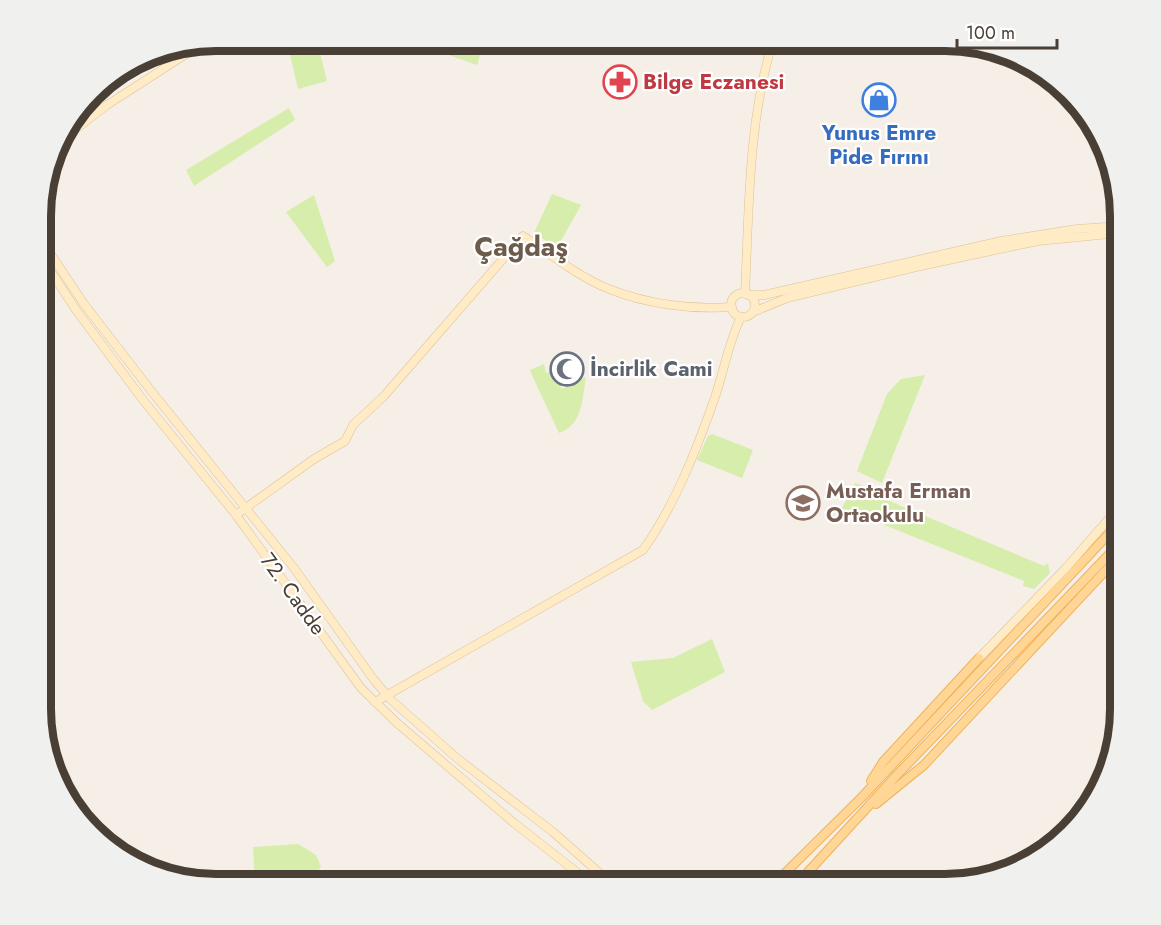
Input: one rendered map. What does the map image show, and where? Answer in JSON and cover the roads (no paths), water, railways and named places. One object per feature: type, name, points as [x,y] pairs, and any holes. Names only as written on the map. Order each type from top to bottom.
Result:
[{"type":"main road","points":[[753,312],[755,302],[747,294],[752,169],[762,76],[770,51]]},
{"type":"main road","points":[[75,129],[107,105],[188,53]]},
{"type":"main road","points":[[741,317],[735,314],[732,307],[735,296],[764,295],[1035,234],[1110,227]]},
{"type":"main road","points":[[375,702],[643,549],[659,527],[690,462],[715,399],[734,333],[741,317],[787,298],[916,267],[1038,241],[1110,233]]},
{"type":"main road","points":[[236,515],[314,459],[345,441],[354,424],[384,396],[523,236],[609,289],[682,306],[732,307]]},
{"type":"main road","points":[[51,254],[84,304],[152,392],[248,508],[387,695],[458,759],[553,832],[601,874]]},
{"type":"main road","name":"72. Cadde","points":[[51,272],[76,310],[143,400],[236,515],[348,671],[375,702],[513,823],[579,874]]},
{"type":"main road","points":[[862,797],[883,762],[1065,569],[1110,517]]},
{"type":"main road","points":[[784,874],[862,797],[1110,533]]},
{"type":"main road","points":[[806,874],[1110,553]]},
{"type":"main road","points":[[854,821],[924,765],[1110,566]]},
{"type":"place","name":"Bilge Eczanesi","points":[[620,82]]},
{"type":"place","name":"Yunus Emre Pide Fırını","points":[[879,100]]},
{"type":"place","name":"İncirlik Cami","points":[[567,369]]},
{"type":"place","name":"Mustafa Erman Ortaokulu","points":[[803,503]]},
{"type":"district","name":"Çağdaş","points":[[521,246]]}]
